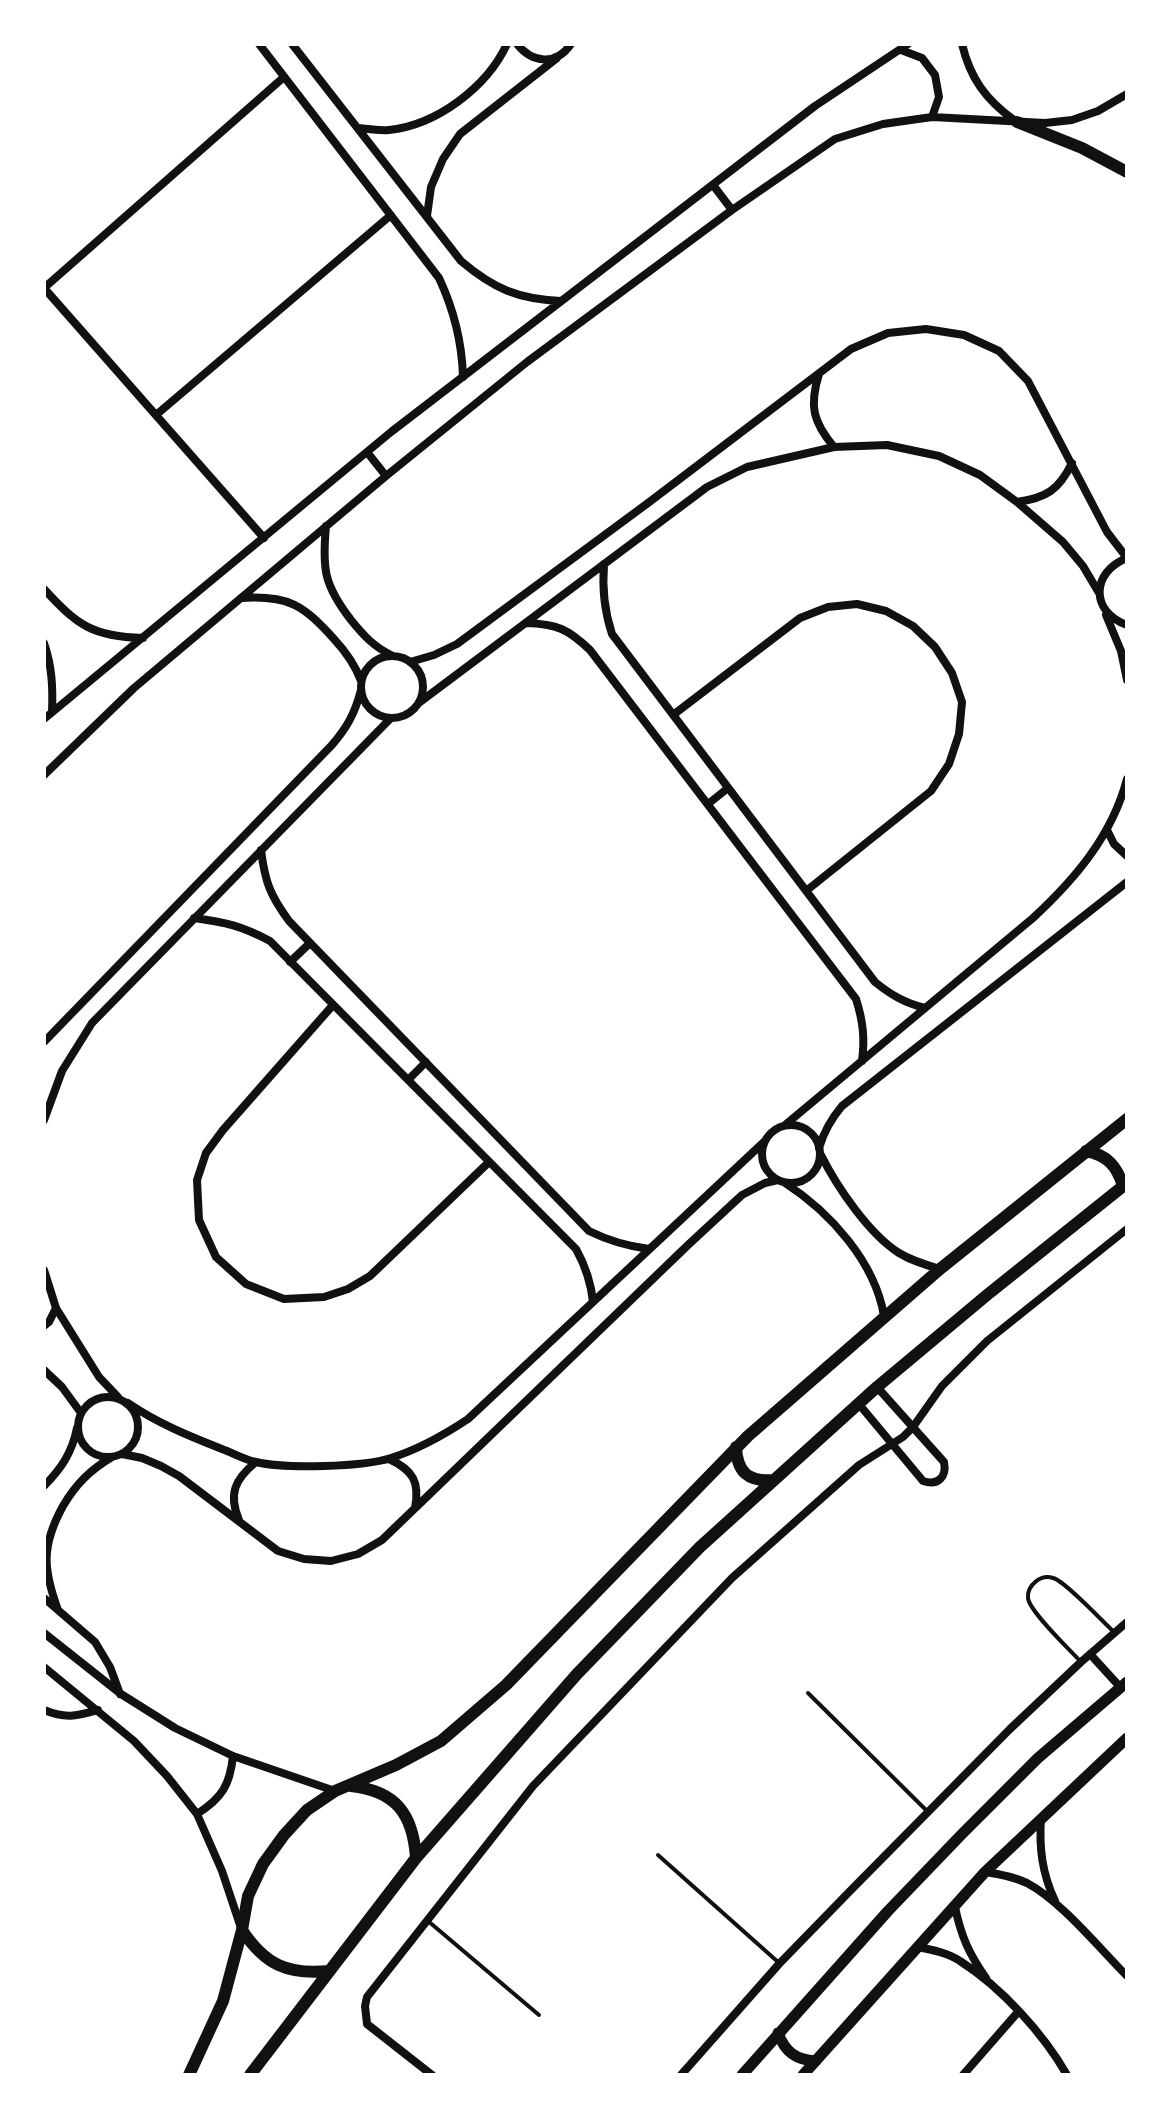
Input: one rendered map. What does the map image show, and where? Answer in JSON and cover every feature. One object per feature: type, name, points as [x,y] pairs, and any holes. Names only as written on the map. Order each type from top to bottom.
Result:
[{"type":"main road","points":[[1017,122],[1082,148],[1127,172]]},
{"type":"main road","points":[[189,2075],[223,2001],[248,1896],[263,1864],[307,1810],[335,1791],[396,1765],[441,1741],[470,1718],[506,1685],[736,1447],[940,1269],[1127,1119]]},
{"type":"main road","points":[[252,2074],[416,1858],[577,1674],[700,1547],[858,1403],[1125,1184],[1114,1165],[1097,1153],[1086,1151]]},
{"type":"main road","points":[[736,1447],[736,1459],[749,1477],[760,1481],[773,1480]]},
{"type":"main road","points":[[348,1785],[370,1788],[390,1798],[405,1815],[414,1835],[416,1858]]},
{"type":"main road","points":[[242,1930],[253,1947],[288,1970],[308,1973],[329,1971]]},
{"type":"street","points":[[259,44],[439,278],[458,326],[463,377]]},
{"type":"street","points":[[292,44],[461,261],[483,279],[507,292],[534,300],[562,301]]},
{"type":"street","points":[[358,128],[388,130],[418,124],[445,110],[479,83],[499,60],[507,44]]},
{"type":"street","points":[[517,44],[528,56],[543,60],[578,44]]},
{"type":"street","points":[[962,44],[966,62],[978,86],[995,106],[1017,122]]},
{"type":"street","points":[[44,719],[367,452],[463,377],[815,106],[905,47],[922,58],[935,75],[939,97],[932,117]]},
{"type":"street","points":[[427,216],[431,187],[443,159],[460,134],[565,51]]},
{"type":"street","points":[[264,538],[44,288],[284,77]]},
{"type":"street","points":[[44,775],[134,688],[527,362],[732,210],[835,139],[883,124],[932,117],[1045,123],[1072,120],[1098,111],[1127,94]]},
{"type":"street","points":[[713,185],[732,210]]},
{"type":"street","points":[[156,415],[391,215]]},
{"type":"street","points":[[410,662],[457,644],[851,349],[888,333],[926,329],[964,335],[999,351],[1028,381],[1107,532],[1127,558],[1107,571],[1099,593]]},
{"type":"street","points":[[819,374],[813,393],[814,413],[821,432],[834,447]]},
{"type":"street","points":[[240,598],[277,599],[312,614],[356,667],[364,701],[370,710],[390,719],[408,715],[420,702],[707,487],[747,467],[834,447],[887,445],[939,456],[980,475],[1063,542],[1083,566],[1099,593],[1121,651],[1127,680]]},
{"type":"street","points":[[367,452],[386,476]]},
{"type":"street","points":[[1017,502],[1035,500],[1051,492],[1064,479],[1072,463]]},
{"type":"street","points":[[326,526],[326,575],[333,597],[366,639],[379,650],[410,662],[418,670],[423,680],[420,702]]},
{"type":"street","points":[[604,564],[602,588],[612,634],[875,982],[898,999],[925,1008]]},
{"type":"street","points":[[44,589],[66,613],[88,629],[114,637],[144,638]]},
{"type":"street","points":[[673,715],[800,618],[828,607],[857,604],[886,611],[913,626],[935,647],[952,673],[962,702],[959,734],[949,764],[931,791],[806,891]]},
{"type":"street","points":[[1105,610],[1114,620],[1127,625]]},
{"type":"street","points":[[525,623],[550,624],[573,633],[590,650],[856,999],[864,1029],[862,1061]]},
{"type":"street","points":[[44,643],[50,660],[52,712]]},
{"type":"street","points":[[44,1042],[331,746],[345,730],[355,711],[365,671],[373,663],[394,656]]},
{"type":"street","points":[[44,1120],[62,1071],[92,1023],[390,719]]},
{"type":"street","points":[[44,1486],[60,1470],[68,1456],[81,1413],[97,1399],[108,1396],[128,1403],[172,1429],[256,1462],[302,1466],[388,1459],[416,1449],[468,1419],[773,1131],[785,1125],[1061,892],[1107,830],[1119,806],[1127,779]]},
{"type":"street","points":[[708,804],[728,788]]},
{"type":"street","points":[[1107,830],[1114,844],[1127,856]]},
{"type":"street","points":[[261,850],[264,876],[274,900],[289,921],[589,1231],[618,1243],[649,1249]]},
{"type":"street","points":[[122,1454],[142,1458],[179,1476],[278,1551],[304,1559],[331,1561],[358,1554],[382,1540],[742,1195],[765,1183],[797,1183],[809,1177],[817,1167],[824,1132],[842,1106],[1127,882]]},
{"type":"street","points":[[194,918],[247,929],[270,941],[576,1249],[591,1283],[593,1302]]},
{"type":"street","points":[[290,962],[310,943]]},
{"type":"street","points":[[333,1005],[206,1153],[197,1180],[199,1220],[216,1257],[246,1284],[284,1299],[324,1297],[348,1289],[370,1276],[489,1162]]},
{"type":"street","points":[[408,1080],[426,1062]]},
{"type":"street","points":[[785,1125],[807,1129],[815,1138],[832,1178],[882,1240],[900,1254],[940,1269]]},
{"type":"street","points":[[765,1141],[762,1152],[769,1173],[808,1198],[861,1258],[881,1296],[884,1316]]},
{"type":"street","points":[[432,2075],[367,2024],[367,1997],[533,1786],[722,1588],[859,1465],[913,1427],[942,1386],[987,1341],[1127,1229]]},
{"type":"street","points":[[44,1270],[56,1308],[99,1377],[118,1398]]},
{"type":"street","points":[[44,1326],[56,1308]]},
{"type":"street","points":[[44,1370],[62,1387],[81,1413]]},
{"type":"street","points":[[858,1403],[923,1481],[930,1484],[938,1482],[946,1470],[944,1462],[877,1387]]},
{"type":"street","points":[[58,1610],[48,1583],[46,1555],[51,1528],[74,1487],[92,1470],[132,1447],[139,1424],[128,1403]]},
{"type":"street","points":[[78,1424],[79,1435],[91,1452],[101,1457],[112,1457]]},
{"type":"street","points":[[388,1459],[403,1465],[414,1477],[418,1493],[415,1509]]},
{"type":"street","points":[[240,1522],[234,1506],[235,1489],[243,1473],[256,1462]]},
{"type":"street","points":[[44,1598],[95,1642],[121,1694]]},
{"type":"street","points":[[681,2075],[779,1964],[928,1812],[1010,1729],[1127,1622]]},
{"type":"street","points":[[44,1633],[121,1694],[175,1728],[233,1756],[335,1791]]},
{"type":"street","points":[[742,2075],[888,1911],[962,1834],[1038,1758],[1124,1685],[1090,1654]]},
{"type":"street","points":[[44,1667],[134,1741],[197,1814],[222,1871],[242,1930]]},
{"type":"street","points":[[44,1710],[71,1717],[98,1710]]},
{"type":"street","points":[[803,2075],[985,1872],[1127,1738]]},
{"type":"street","points":[[197,1814],[213,1804],[224,1791],[231,1774],[233,1756]]},
{"type":"street","points":[[1041,1818],[1042,1863],[1057,1905]]},
{"type":"street","points":[[985,1872],[1005,1875],[1042,1892],[1127,1976]]},
{"type":"street","points":[[955,1907],[967,1949],[991,1985]]},
{"type":"street","points":[[918,1947],[958,1960],[991,1985],[1053,2050],[1067,2075]]},
{"type":"street","points":[[963,2075],[1018,2012]]},
{"type":"street","points":[[778,2033],[787,2051],[805,2060],[816,2061]]},
{"type":"lane","points":[[1081,1662],[1033,1609],[1028,1598],[1031,1586],[1040,1578],[1052,1577],[1114,1632]]},
{"type":"lane","points":[[808,1693],[928,1812]]},
{"type":"lane","points":[[658,1855],[779,1964]]},
{"type":"lane","points":[[427,1920],[539,2015]]}]
